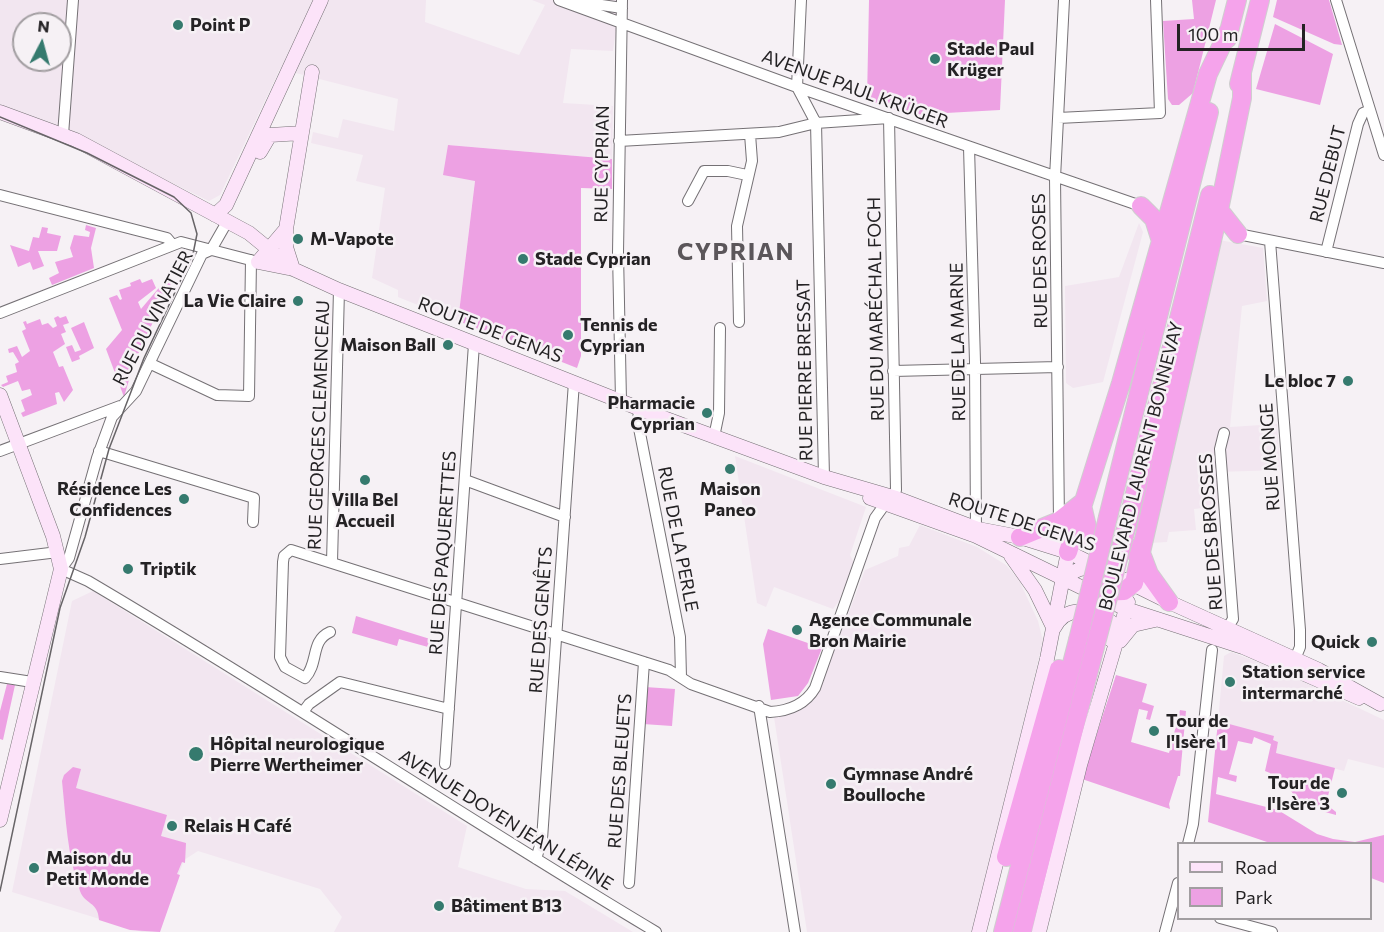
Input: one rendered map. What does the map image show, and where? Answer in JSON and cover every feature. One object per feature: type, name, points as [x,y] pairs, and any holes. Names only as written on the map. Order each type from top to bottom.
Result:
[{"type":"highway","name":"BOULEVARD LAURENT BONNEVAY","points":[[1022,932],[1083,583],[1101,566],[1108,518],[1238,0]]},
{"type":"highway","name":"BOULEVARD LAURENT BONNEVAY","points":[[1003,932],[1074,638],[1127,525],[1260,0]]},
{"type":"highway","points":[[1068,552],[1121,383],[1208,74],[1230,28]]},
{"type":"highway","points":[[1086,592],[1124,591],[1134,583],[1220,210],[1242,98],[1242,72]]},
{"type":"highway","points":[[1142,206],[1158,207],[1173,195]]},
{"type":"highway","points":[[1142,206],[1154,219],[1160,238]]},
{"type":"highway","points":[[1211,244],[1238,234],[1220,210]]},
{"type":"highway","points":[[1020,537],[1059,522],[1082,504]]},
{"type":"highway","points":[[1082,504],[1090,540],[1109,553],[1142,547]]},
{"type":"highway","points":[[1142,547],[1149,574],[1169,602]]},
{"type":"highway","points":[[1006,857],[1074,638]]},
{"type":"main road","points":[[221,219],[261,139],[321,0]]},
{"type":"main road","points":[[254,261],[293,269],[286,247],[286,229],[312,72]]},
{"type":"main road","name":"ROUTE DE GENAS","points":[[0,112],[63,135],[249,234],[293,269],[339,290],[714,437],[888,500],[944,515],[1008,552],[1086,592],[1216,645],[1293,663]]},
{"type":"main road","points":[[261,139],[277,134],[301,138]]},
{"type":"main road","points":[[254,261],[286,229]]},
{"type":"main road","points":[[0,395],[58,552],[61,569],[1,811]]},
{"type":"main road","name":"ROUTE DE GENAS","points":[[888,500],[928,521],[977,532],[1020,537],[1068,552],[1101,566],[1169,602],[1228,628],[1293,663],[1347,684],[1382,705]]},
{"type":"main road","points":[[1008,552],[1074,638]]},
{"type":"main road","points":[[979,932],[1074,638],[1062,580],[1068,552]]},
{"type":"main road","points":[[1062,580],[1073,571],[1101,566]]},
{"type":"main road","points":[[1096,707],[1134,583]]},
{"type":"main road","points":[[1039,932],[1096,707],[1110,644],[1111,622],[1095,614],[1072,612],[1059,618],[1074,638]]},
{"type":"main road","points":[[1113,657],[1125,632],[1133,625],[1156,619]]},
{"type":"main road","points":[[988,932],[1006,857]]},
{"type":"street","points":[[63,135],[73,0]]},
{"type":"street","name":"AVENUE PAUL KRÜGER","points":[[559,0],[797,87],[1055,178],[1142,206]]},
{"type":"street","points":[[568,0],[622,4]]},
{"type":"street","points":[[797,87],[801,0]]},
{"type":"street","name":"RUE DES ROSES","points":[[1059,522],[1055,178],[1064,0]]},
{"type":"street","points":[[1058,118],[1161,112],[1156,0]]},
{"type":"street","points":[[1336,0],[1384,155]]},
{"type":"street","name":"RUE CYPRIAN","points":[[621,401],[619,141],[622,4]]},
{"type":"street","name":"RUE PIERRE BRESSAT","points":[[797,87],[816,123],[824,477]]},
{"type":"street","name":"RUE DEBUT","points":[[1326,252],[1358,124],[1363,113],[1370,110]]},
{"type":"street","points":[[619,141],[779,132],[816,123],[889,118]]},
{"type":"street","name":"RUE DU MARÉCHAL FOCH","points":[[330,632],[321,636],[317,643],[313,669],[305,678],[285,667],[280,657],[284,556],[296,550],[556,633],[644,662],[681,677],[691,684],[759,706],[770,712],[781,711],[800,704],[812,693],[875,518],[896,490],[889,118]]},
{"type":"street","points":[[739,322],[737,226],[752,161],[750,134]]},
{"type":"street","name":"RUE DE LA MARNE","points":[[969,147],[977,532]]},
{"type":"street","points":[[688,201],[704,171],[728,171],[747,175]]},
{"type":"street","points":[[0,195],[167,238],[172,244]]},
{"type":"street","points":[[211,250],[221,219]]},
{"type":"street","points":[[1238,234],[1384,263]]},
{"type":"street","name":"RUE MONGE","points":[[1270,241],[1300,630],[1300,646],[1293,663]]},
{"type":"street","points":[[0,313],[181,242],[254,261],[249,396],[217,396],[151,364]]},
{"type":"street","name":"RUE DU VINATIER","points":[[61,569],[69,558],[99,450],[112,417],[136,391],[202,254],[211,250]]},
{"type":"street","name":"RUE GEORGES CLEMENCEAU","points":[[332,562],[339,290]]},
{"type":"street","points":[[714,437],[719,413],[720,328]]},
{"type":"street","name":"RUE DES PAQUERETTES","points":[[445,764],[474,344]]},
{"type":"street","points":[[893,371],[1058,367]]},
{"type":"street","name":"RUE DES GENÊTS","points":[[536,859],[543,839],[574,382]]},
{"type":"street","points":[[0,451],[122,405]]},
{"type":"street","name":"RUE DE LA PERLE","points":[[639,408],[638,423],[680,637],[683,672],[681,677]]},
{"type":"street","name":"RUE DES BROSSES","points":[[1224,433],[1221,449],[1233,619],[1228,628]]},
{"type":"street","points":[[99,450],[254,498],[253,522]]},
{"type":"street","points":[[465,480],[565,517]]},
{"type":"street","points":[[928,521],[944,515]]},
{"type":"street","points":[[0,559],[58,552]]},
{"type":"street","name":"AVENUE DOYEN JEAN LÉPINE","points":[[61,569],[88,581],[138,611],[656,932]]},
{"type":"street","points":[[1188,842],[1193,824],[1216,645],[1228,628]]},
{"type":"street","name":"RUE DES BLEUETS","points":[[629,883],[644,662]]},
{"type":"street","points":[[0,677],[32,682]]},
{"type":"street","points":[[303,712],[309,704],[340,681],[449,709]]},
{"type":"street","points":[[759,706],[795,932]]},
{"type":"street","points":[[1165,932],[1175,907]]},
{"type":"street","points":[[1227,920],[1272,932]]},
{"type":"shaded area","points":[[0,0],[426,0],[425,22],[519,55],[545,5],[532,0],[620,0],[613,51],[571,49],[563,103],[613,106],[612,159],[448,145],[475,180],[458,321],[398,297],[398,290],[372,278],[385,188],[356,181],[363,155],[311,143],[313,132],[338,138],[343,119],[394,131],[398,99],[280,69],[220,195],[209,201],[70,133],[0,105]]},
{"type":"shaded area","points":[[1139,223],[1143,232],[1103,382],[1073,388],[1066,383],[1065,286],[1119,277]]},
{"type":"shaded area","points":[[1219,240],[1263,248],[1267,301],[1242,306],[1230,427],[1277,424],[1280,470],[1217,472],[1219,506],[1194,509],[1196,530],[1169,532],[1167,542],[1150,543]]},
{"type":"shaded area","points":[[735,456],[866,507],[850,555],[854,563],[839,601],[833,609],[774,587],[766,607],[757,603]]},
{"type":"shaded area","points":[[920,525],[977,547],[1006,565],[1019,580],[1038,621],[1043,641],[973,932],[807,932],[774,717],[820,688],[865,570],[898,556],[899,548],[909,546]]},
{"type":"shaded area","name":"Hôpital neurologique Pierre Wertheimer","points":[[93,591],[467,826],[458,867],[526,889],[565,891],[633,932],[334,932],[342,917],[320,889],[198,851],[184,860],[158,932],[142,932],[12,892],[72,601]]},
{"type":"shaded area","points":[[1231,652],[1274,668],[1384,720],[1384,768],[1348,759],[1344,771],[1276,753],[1278,742],[1218,721],[1224,656]]},
{"type":"green space","name":"Stade Paul Krüger","points":[[869,0],[1005,0],[1000,110],[910,115],[867,100]]},
{"type":"green space","points":[[1192,0],[1216,0],[1193,93],[1179,105],[1172,105],[1168,99],[1163,21],[1194,19]]},
{"type":"green space","points":[[1277,0],[1329,0],[1342,45],[1334,44],[1273,17]]},
{"type":"green space","points":[[1275,24],[1333,54],[1320,105],[1256,89]]},
{"type":"green space","name":"Stade Cyprian","points":[[448,145],[612,159],[612,189],[581,188],[581,356],[577,368],[458,321],[475,181],[443,175]]},
{"type":"green space","points":[[86,225],[96,228],[91,248],[94,268],[52,285],[49,278],[59,273],[55,262],[73,257],[70,248],[74,235],[89,237],[90,232],[85,230]]},
{"type":"green space","points":[[42,227],[48,228],[47,233],[61,236],[57,251],[38,251],[44,266],[33,270],[30,262],[18,267],[10,245],[29,251],[33,237],[39,238]]},
{"type":"green space","points":[[168,277],[173,279],[134,363],[124,397],[106,349],[122,330],[109,298],[117,295],[120,300],[122,299],[119,290],[131,286],[130,283],[140,279],[142,283],[152,279],[156,288],[138,302],[141,309]]},
{"type":"green space","points":[[58,316],[60,318],[66,316],[69,323],[63,325],[66,332],[61,334],[65,344],[53,352],[59,367],[63,366],[73,390],[64,402],[59,392],[55,393],[57,404],[23,417],[21,413],[25,411],[21,400],[32,395],[30,389],[22,391],[18,381],[3,387],[1,385],[8,382],[6,376],[17,372],[15,364],[19,362],[13,352],[9,353],[8,349],[17,346],[22,357],[30,351],[22,331],[26,329],[23,322],[26,321],[27,324],[40,319],[42,325],[48,323],[53,328],[57,326],[54,318]]},
{"type":"green space","points":[[84,322],[94,348],[72,362],[66,347],[72,345],[75,352],[81,350],[71,328]]},
{"type":"green space","points":[[356,616],[430,639],[428,647],[399,639],[397,646],[352,633]]},
{"type":"green space","points":[[768,629],[822,648],[808,683],[798,696],[771,700],[763,644]]},
{"type":"green space","points":[[1116,675],[1147,684],[1142,702],[1154,706],[1150,720],[1146,719],[1148,711],[1139,709],[1131,742],[1169,753],[1180,710],[1186,711],[1180,776],[1178,776],[1169,804],[1170,809],[1082,779]]},
{"type":"green space","points":[[7,684],[15,685],[3,740],[0,739],[0,711]]},
{"type":"green space","points":[[645,687],[675,689],[672,726],[643,724]]},
{"type":"green space","points":[[1218,721],[1274,736],[1273,740],[1278,742],[1276,753],[1335,768],[1326,804],[1336,812],[1336,815],[1325,812],[1307,798],[1300,804],[1289,788],[1271,780],[1270,773],[1265,771],[1271,744],[1254,737],[1252,744],[1238,741],[1229,774],[1237,776],[1236,782],[1218,777],[1216,794],[1278,810],[1317,834],[1355,842],[1267,842],[1208,822]]},
{"type":"green space","points":[[73,767],[81,769],[76,788],[167,815],[161,836],[186,843],[185,863],[182,862],[177,874],[180,875],[160,932],[130,930],[99,920],[94,906],[82,895],[70,850],[62,781],[64,775]]},
{"type":"green space","points":[[1384,835],[1384,883],[1372,878],[1372,842],[1355,842]]},
{"type":"tram line","points":[[0,117],[87,153],[174,197],[191,213],[197,234],[193,254],[144,358],[109,449],[85,537],[60,608],[0,891]]},
{"type":"place","name":"Point P","points":[[178,25]]},
{"type":"place","name":"Stade Paul Krüger","points":[[935,59]]},
{"type":"place","name":"M-Vapote","points":[[298,239]]},
{"type":"place","name":"Stade Cyprian","points":[[523,259]]},
{"type":"place","name":"La Vie Claire","points":[[298,301]]},
{"type":"place","name":"Tennis de Cyprian","points":[[568,335]]},
{"type":"place","name":"Maison Ball","points":[[448,345]]},
{"type":"place","name":"Le bloc 7","points":[[1348,381]]},
{"type":"place","name":"Pharmacie Cyprian","points":[[707,413]]},
{"type":"place","name":"Maison Paneo","points":[[730,469]]},
{"type":"place","name":"Villa Bel Accueil","points":[[365,480]]},
{"type":"place","name":"Résidence Les Confidences","points":[[184,499]]},
{"type":"place","name":"Triptik","points":[[128,569]]},
{"type":"place","name":"Agence Communale Bron Mairie","points":[[797,630]]},
{"type":"place","name":"Quick","points":[[1372,642]]},
{"type":"place","name":"Station service intermarché","points":[[1230,682]]},
{"type":"place","name":"Tour de l'Isère 1","points":[[1154,731]]},
{"type":"place","name":"Hôpital neurologique Pierre Wertheimer","points":[[196,754]]},
{"type":"place","name":"Gymnase André Boulloche","points":[[831,784]]},
{"type":"place","name":"Tour de l'Isère 3","points":[[1342,793]]},
{"type":"place","name":"Relais H Café","points":[[172,826]]},
{"type":"place","name":"Maison du Petit Monde","points":[[34,868]]},
{"type":"place","name":"Bâtiment B13","points":[[439,906]]},
{"type":"district","name":"CYPRIAN","points":[[736,252]]}]
